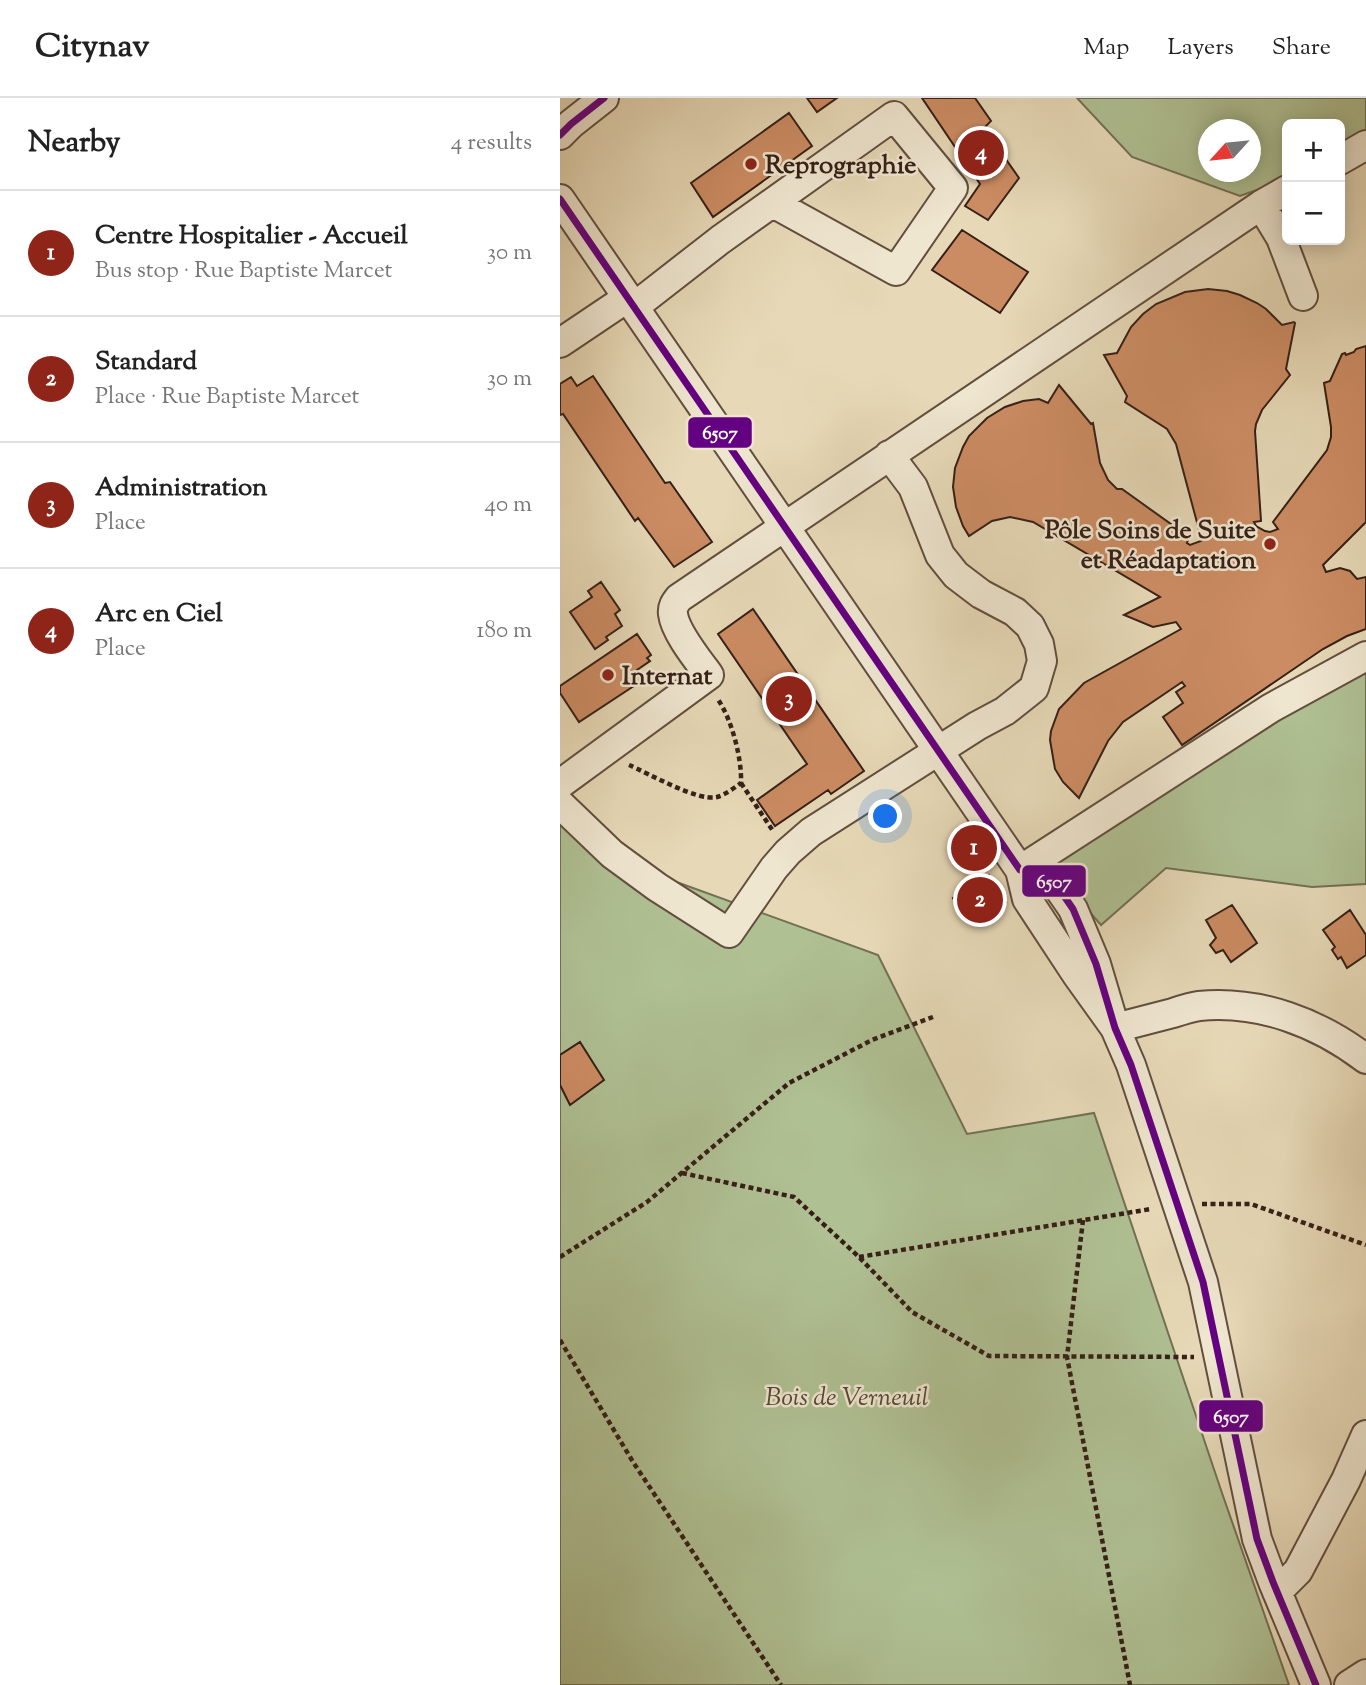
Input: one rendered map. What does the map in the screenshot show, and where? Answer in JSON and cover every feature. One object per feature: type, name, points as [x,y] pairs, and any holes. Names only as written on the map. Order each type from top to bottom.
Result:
[{"type":"street","points":[[560,135],[604,98]]},
{"type":"street","points":[[560,343],[630,302],[894,116],[953,188],[896,271],[773,203]]},
{"type":"street","points":[[1345,157],[1366,145]]},
{"type":"street","points":[[560,784],[709,675],[677,625],[673,614],[674,604],[679,598],[1282,193]]},
{"type":"street","points":[[560,199],[1020,870],[1027,899],[1115,1028]]},
{"type":"street","points":[[1261,205],[1281,238],[1303,296]]},
{"type":"street","points":[[560,804],[611,853],[657,887],[729,933],[774,868],[811,832],[1005,711],[1034,688],[1042,662],[1039,644],[1030,626],[1015,612],[981,594],[956,575],[940,555],[913,487],[889,455]]},
{"type":"street","points":[[1020,870],[1271,708],[1366,656]]},
{"type":"street","points":[[1020,870],[1053,880],[1073,909],[1097,964],[1115,1028],[1131,1065],[1203,1282],[1257,1539],[1316,1685]]},
{"type":"street","points":[[1115,1028],[1198,1006],[1235,1006],[1272,1012],[1308,1024],[1347,1045],[1366,1059]]},
{"type":"street","points":[[1277,1592],[1298,1571],[1366,1435]]},
{"type":"street","points":[[1334,1501],[1366,1491]]},
{"type":"street","points":[[1349,1685],[1366,1674]]},
{"type":"path","points":[[704,679],[721,704],[729,724],[741,772],[741,783],[788,852]]},
{"type":"path","points":[[603,753],[690,793],[710,798],[718,797],[741,783]]},
{"type":"path","points":[[560,1257],[647,1202],[789,1083],[872,1041],[933,1017]]},
{"type":"path","points":[[682,1173],[794,1197],[859,1257],[912,1312],[989,1356],[1219,1357]]},
{"type":"path","points":[[859,1257],[1178,1204],[1251,1204],[1366,1245]]},
{"type":"path","points":[[1083,1220],[1067,1357],[1130,1685]]},
{"type":"path","points":[[560,1340],[633,1462],[781,1685]]},
{"type":"green space","points":[[1077,98],[1366,98],[1366,150],[1345,158],[1345,119],[1282,119],[1282,181],[1240,196],[1201,182],[1261,182],[1261,119],[1198,119],[1198,181],[1132,157]]},
{"type":"green space","points":[[1366,661],[1366,884],[1312,887],[1166,868],[1101,925],[1044,860]]},
{"type":"green space","name":"Bois de Verneuil","points":[[560,818],[671,880],[878,955],[967,1134],[1094,1113],[1289,1685],[560,1685]]},
{"type":"building","points":[[807,98],[837,98],[817,112]]},
{"type":"building","points":[[922,98],[975,98],[991,121],[984,128],[1019,178],[988,220],[965,206],[980,184]]},
{"type":"building","name":"Reprographie","points":[[789,113],[812,146],[713,217],[691,183]]},
{"type":"building","points":[[962,230],[1028,272],[1000,313],[932,270]]},
{"type":"building","name":"Pôle Soins de Suite et Réadaptation","points":[[1208,289],[1227,291],[1257,303],[1282,325],[1295,323],[1286,369],[1290,375],[1262,410],[1256,424],[1261,521],[1254,522],[1265,531],[1278,529],[1273,522],[1327,450],[1331,427],[1324,383],[1330,381],[1342,354],[1346,355],[1366,346],[1366,522],[1323,565],[1326,572],[1340,568],[1350,571],[1357,579],[1366,577],[1366,629],[1323,649],[1182,745],[1163,717],[1183,703],[1176,692],[1185,686],[1182,682],[1123,722],[1108,741],[1079,798],[1063,782],[1055,769],[1050,740],[1059,709],[1084,683],[1181,629],[1176,622],[1153,627],[1124,615],[1160,597],[1033,522],[1010,517],[992,521],[969,536],[956,507],[953,487],[955,468],[969,436],[987,418],[1005,407],[1023,401],[1039,399],[1048,403],[1059,385],[1091,424],[1093,423],[1100,463],[1108,480],[1117,489],[1122,489],[1189,537],[1187,543],[1190,545],[1201,541],[1207,535],[1208,529],[1199,530],[1176,444],[1167,429],[1125,402],[1127,396],[1104,355],[1117,353],[1131,327],[1156,304],[1185,292]]},
{"type":"building","points":[[593,376],[665,483],[670,482],[712,542],[674,567],[638,518],[635,521],[563,414],[560,415],[560,384],[571,377],[577,386]]},
{"type":"building","name":"Internat","points":[[601,582],[620,610],[615,614],[622,626],[595,649],[570,612],[592,597],[588,591]]},
{"type":"building","points":[[753,609],[864,771],[831,794],[828,790],[775,826],[757,800],[807,764],[718,634]]},
{"type":"building","name":"Internat","points":[[637,634],[651,655],[647,658],[650,661],[637,670],[643,680],[579,722],[560,693],[560,686]]},
{"type":"building","points":[[989,875],[1006,902],[970,924],[953,898]]},
{"type":"building","points":[[1232,905],[1257,943],[1231,962],[1223,950],[1216,953],[1210,945],[1216,938],[1206,920]]},
{"type":"building","points":[[1350,910],[1366,935],[1366,955],[1347,968],[1341,957],[1338,959],[1332,950],[1335,947],[1323,930]]},
{"type":"building","points":[[580,1042],[604,1080],[570,1105],[560,1085],[560,1055]]},
{"type":"transit line","name":"6507","points":[[560,135],[604,98]]},
{"type":"transit line","name":"6507","points":[[560,199],[1020,870],[1053,880],[1073,909],[1096,964],[1115,1028],[1131,1065],[1203,1282],[1257,1539],[1316,1685]]},
{"type":"place","name":"Arc en Ciel","points":[[981,153]]},
{"type":"place","name":"Reprographie","points":[[751,164]]},
{"type":"place","name":"Pôle Soins de Suite et Réadaptation","points":[[1270,544]]},
{"type":"place","name":"Internat","points":[[608,675]]},
{"type":"place","name":"Administration","points":[[789,699]]},
{"type":"place","name":"Centre Hospitalier - Accueil","points":[[974,848]]},
{"type":"place","name":"Standard","points":[[980,900]]}]
